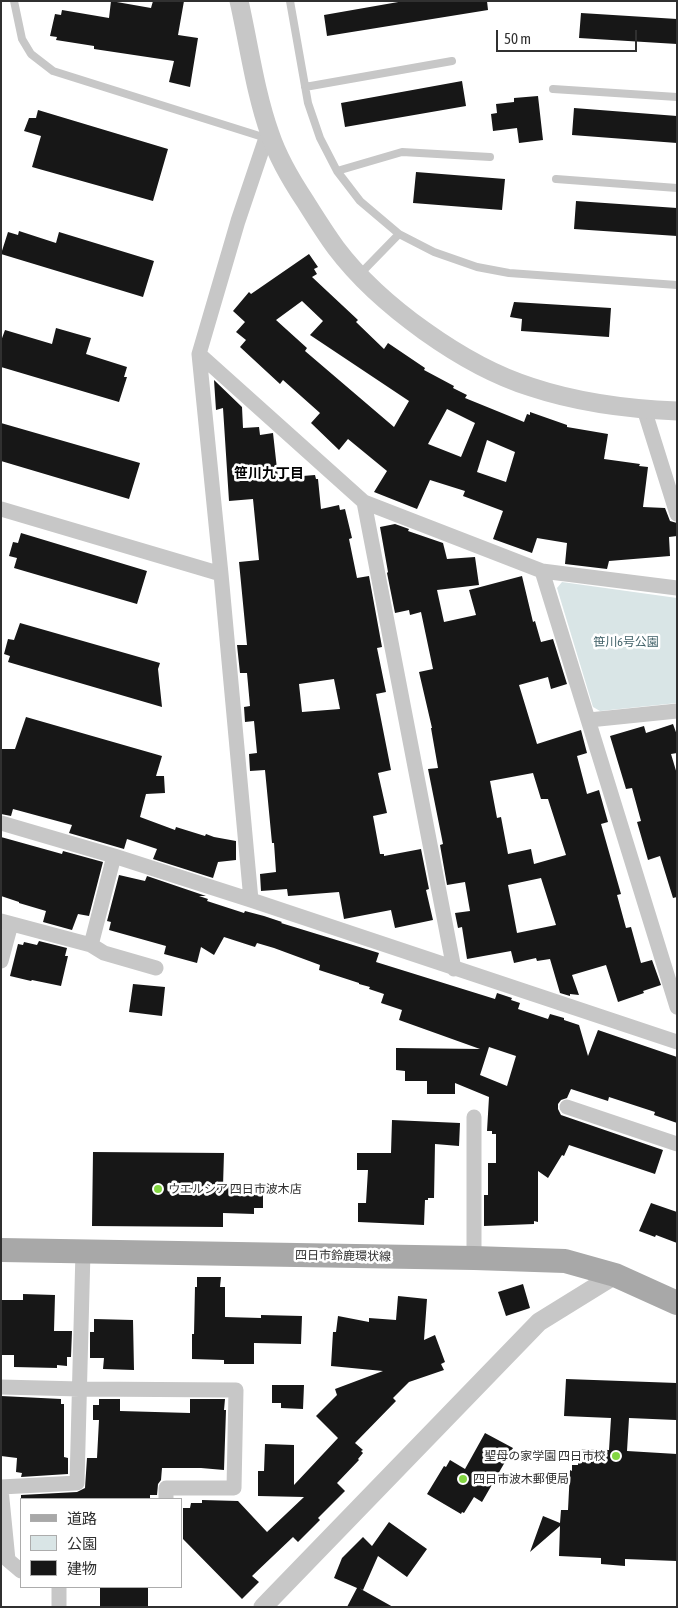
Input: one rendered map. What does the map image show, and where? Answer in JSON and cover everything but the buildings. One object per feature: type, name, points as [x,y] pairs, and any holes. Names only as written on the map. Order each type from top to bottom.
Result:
[{"type":"main road","name":"四日市鈴鹿環状線","points":[[1,1250],[565,1261],[614,1275],[677,1303]]},
{"type":"street","points":[[239,1],[268,136],[288,174],[337,249],[359,274],[397,310],[462,355],[497,374],[531,387],[583,401],[619,407],[677,411]]},
{"type":"street","points":[[251,900],[199,354],[238,220],[268,136]]},
{"type":"street","points":[[199,354],[364,502],[542,571],[677,588]]},
{"type":"street","points":[[644,409],[677,514]]},
{"type":"street","points":[[364,502],[454,969]]},
{"type":"street","points":[[1,509],[221,574]]},
{"type":"street","points":[[542,571],[677,1007]]},
{"type":"street","points":[[589,720],[677,711]]},
{"type":"street","points":[[1,823],[114,856],[251,900],[677,1042]]},
{"type":"street","points":[[91,945],[114,856]]},
{"type":"street","points":[[1,961],[6,923],[91,945],[104,953],[156,968]]},
{"type":"street","points":[[567,1107],[677,1144]]},
{"type":"street","points":[[474,1117],[474,1258]]},
{"type":"street","points":[[20,1570],[8,1560],[1,1488],[77,1483],[83,1251]]},
{"type":"street","points":[[263,1607],[539,1322],[614,1275]]},
{"type":"street","points":[[1,1387],[236,1390],[234,1488],[166,1488],[166,1498]]},
{"type":"street","points":[[59,1588],[59,1607]]},
{"type":"lane","points":[[14,1],[22,39],[30,54],[54,71],[268,136]]},
{"type":"lane","points":[[290,1],[304,87],[320,138],[337,171],[360,201],[399,234],[456,261],[485,269],[509,273],[677,285]]},
{"type":"lane","points":[[304,87],[452,61]]},
{"type":"lane","points":[[553,89],[677,97]]},
{"type":"lane","points":[[337,171],[402,152],[490,157]]},
{"type":"lane","points":[[556,180],[677,188]]},
{"type":"lane","points":[[359,274],[399,234]]},
{"type":"green space","name":"笹川6号公園","points":[[562,582],[677,598],[677,703],[600,711],[593,707],[557,588]]},
{"type":"place","name":"ウエルシア 四日市波木店","points":[[158,1189]]},
{"type":"place","name":"聖母の家学園 四日市校","points":[[616,1456]]},
{"type":"place","name":"四日市波木郵便局","points":[[463,1479]]},
{"type":"district","name":"笹川九丁目","points":[[269,474]]}]
